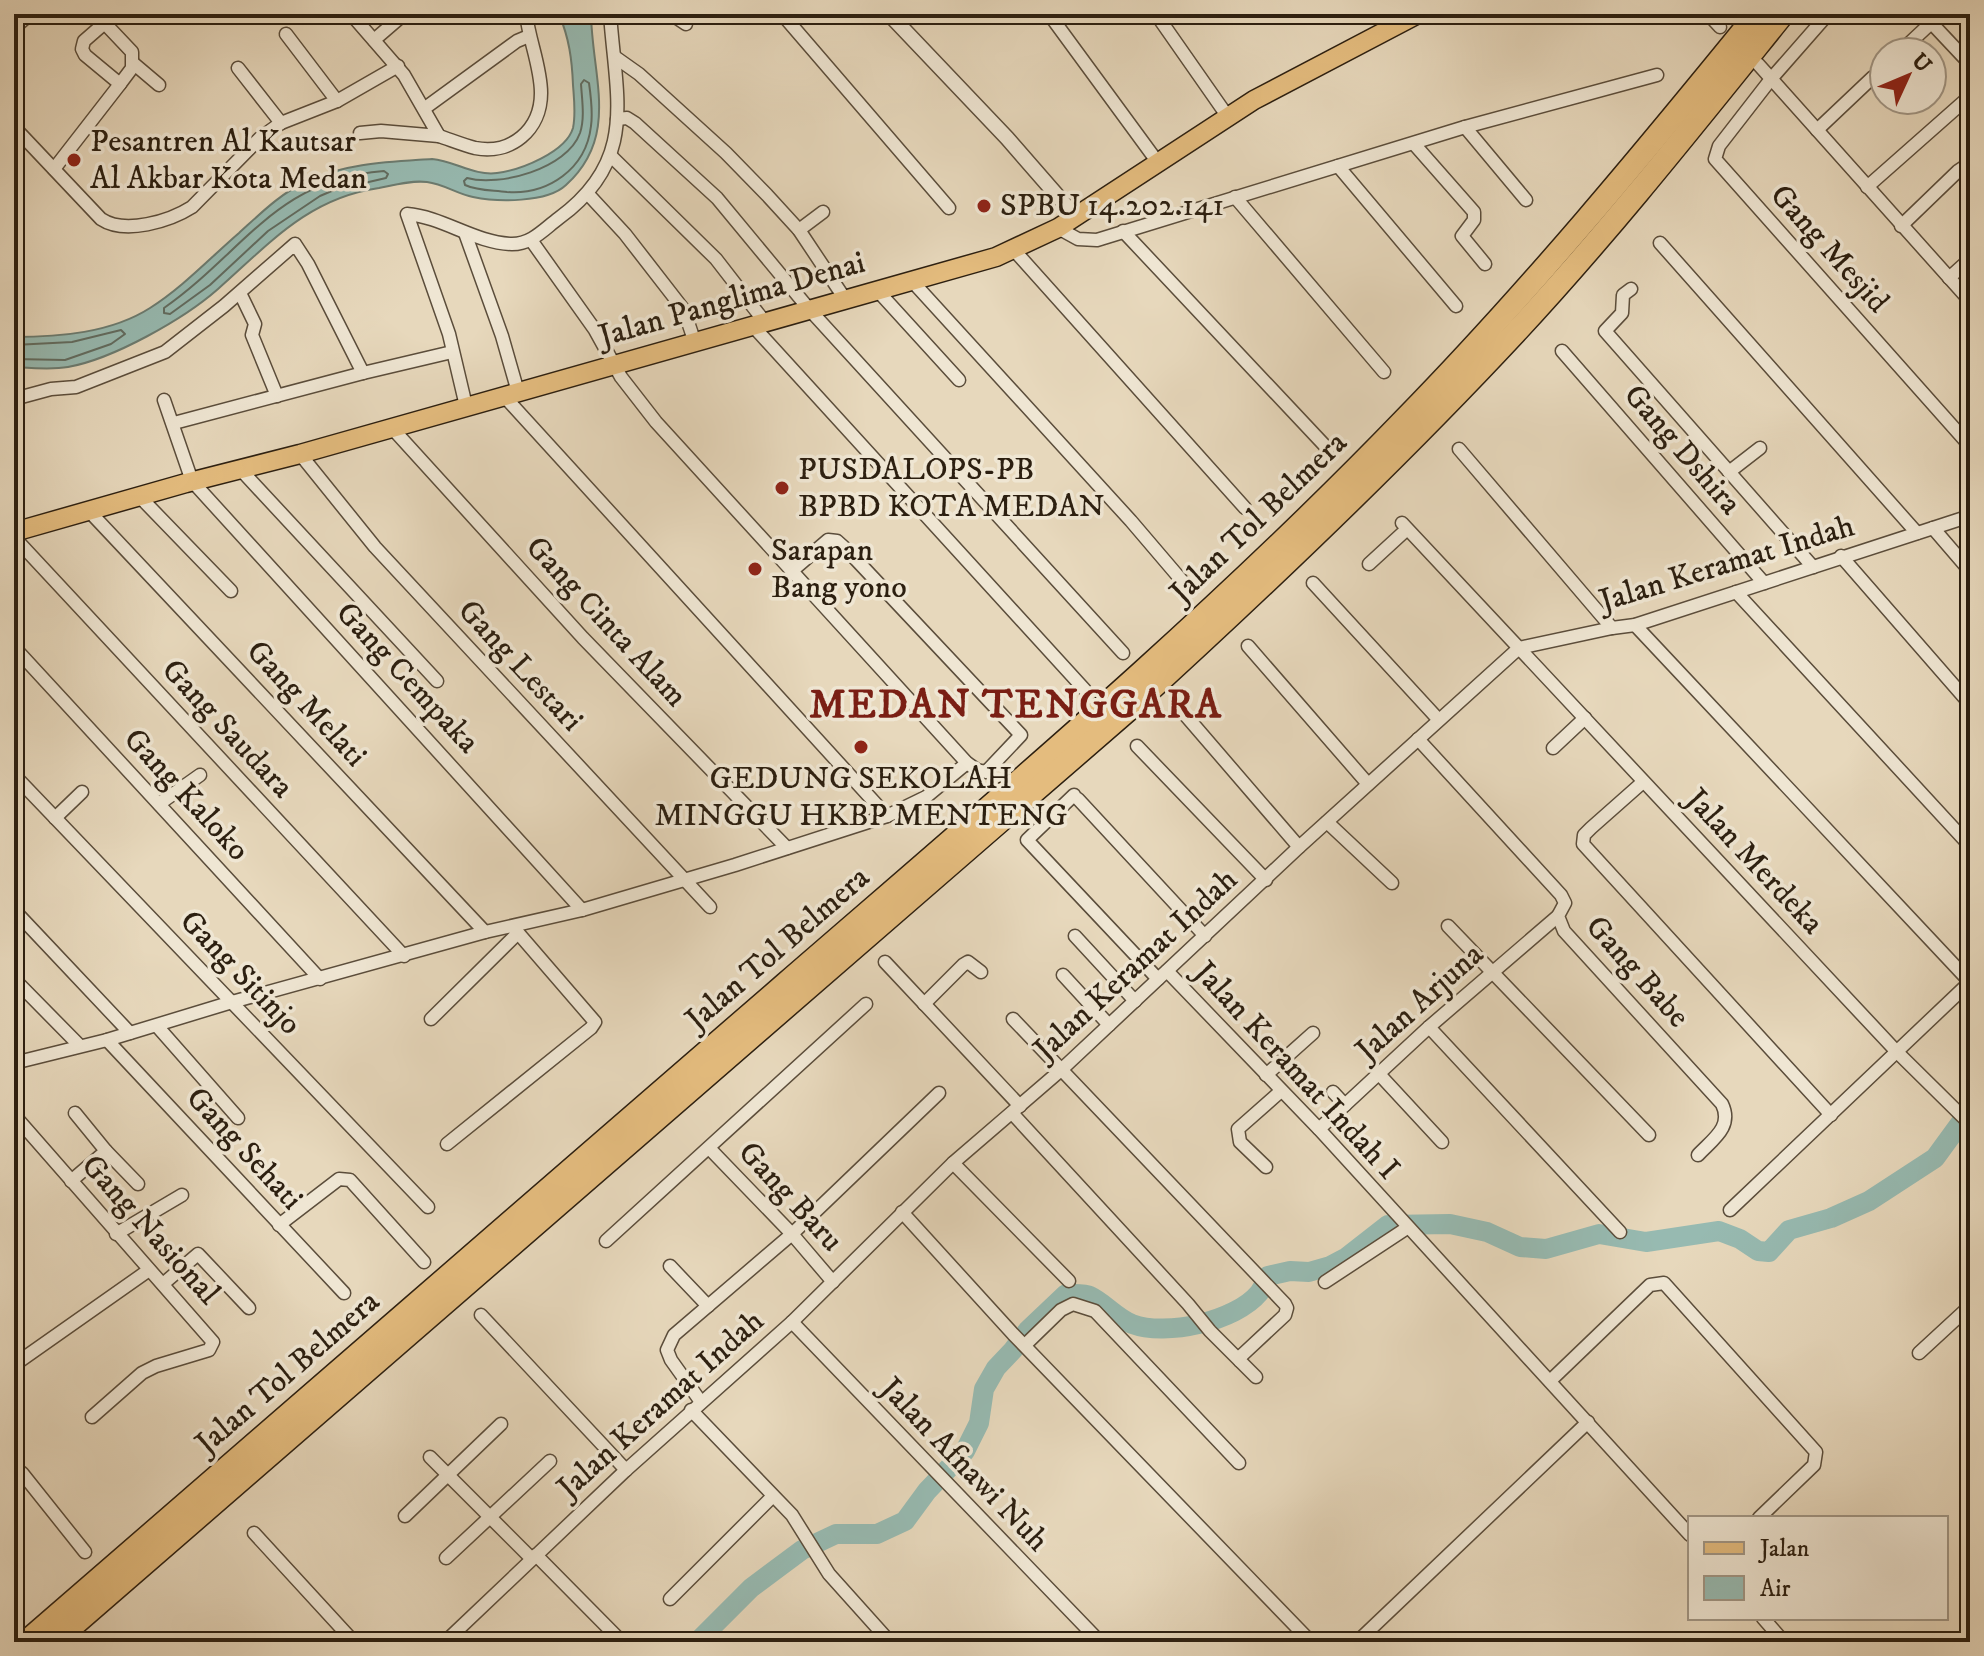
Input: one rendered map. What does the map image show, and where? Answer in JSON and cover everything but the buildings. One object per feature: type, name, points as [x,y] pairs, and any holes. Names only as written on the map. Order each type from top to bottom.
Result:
[{"type":"highway","name":"Jalan Tol Belmera","points":[[26,1642],[901,884],[1236,587],[1404,421],[1496,322],[1757,14]]},
{"type":"highway","name":"Jalan Tol Belmera","points":[[54,1642],[1127,711],[1221,625],[1386,465],[1514,333],[1634,196],[1783,14]]},
{"type":"main road","name":"Jalan Panglima Denai","points":[[14,534],[139,496],[300,454],[1014,250],[1058,228],[1254,100],[1418,14]]},
{"type":"street","points":[[14,28],[30,14]]},
{"type":"street","points":[[115,14],[100,18],[84,41],[83,51],[120,84]]},
{"type":"street","points":[[351,14],[398,66],[439,136]]},
{"type":"street","points":[[360,133],[381,131],[439,136],[473,147],[498,148],[513,143],[529,131],[539,112],[541,92],[526,14]]},
{"type":"street","points":[[466,406],[449,334],[407,214],[423,216],[465,233],[508,244],[531,240],[588,194],[612,157],[617,136],[615,57],[610,14]]},
{"type":"street","points":[[671,14],[686,24]]},
{"type":"street","points":[[782,14],[949,208]]},
{"type":"street","points":[[889,14],[1007,138],[1075,216]]},
{"type":"street","points":[[1049,14],[1159,164]]},
{"type":"street","points":[[1156,14],[1228,117]]},
{"type":"street","points":[[1708,14],[1720,27]]},
{"type":"street","name":"Gang Mesjid","points":[[1828,14],[1771,79],[1719,146],[1715,156],[1717,163],[1970,446]]},
{"type":"street","points":[[374,40],[403,15]]},
{"type":"street","points":[[1912,36],[1927,17],[1970,64]]},
{"type":"street","points":[[100,18],[130,49],[133,63],[159,85]]},
{"type":"street","points":[[286,34],[337,101]]},
{"type":"street","points":[[425,108],[517,41],[529,36]]},
{"type":"street","points":[[615,57],[639,74],[726,153],[799,230],[845,299]]},
{"type":"street","points":[[54,169],[133,63]]},
{"type":"street","points":[[1758,64],[1970,301]]},
{"type":"street","points":[[14,127],[105,222],[125,226],[142,224],[179,214],[192,207],[260,138],[281,123],[337,101],[398,66]]},
{"type":"street","points":[[238,68],[281,123]]},
{"type":"street","points":[[1058,228],[1078,239],[1089,241],[1415,145],[1465,127],[1657,75]]},
{"type":"street","points":[[1817,130],[1868,82]]},
{"type":"street","points":[[1867,187],[1970,96]]},
{"type":"street","points":[[617,119],[627,118],[635,123],[717,198],[809,309],[1123,653]]},
{"type":"street","points":[[1465,127],[1526,200]]},
{"type":"street","points":[[1415,145],[1474,212],[1474,220],[1462,236],[1485,264]]},
{"type":"street","points":[[612,157],[716,259],[758,323],[1085,690]]},
{"type":"street","points":[[1901,226],[1970,163]]},
{"type":"street","points":[[1338,166],[1456,306]]},
{"type":"street","points":[[588,194],[625,234],[684,310],[694,340]]},
{"type":"street","points":[[1235,197],[1384,372]]},
{"type":"street","points":[[799,230],[823,212]]},
{"type":"street","points":[[1123,231],[1328,449]]},
{"type":"street","points":[[465,233],[502,336],[511,394],[887,816]]},
{"type":"street","points":[[531,240],[656,422],[967,763],[986,772],[1021,735],[837,541],[828,540],[793,570]]},
{"type":"street","points":[[1660,243],[1917,533]]},
{"type":"street","points":[[14,399],[51,389],[76,387],[165,352],[240,293],[295,244],[363,373]]},
{"type":"street","points":[[1014,250],[1245,508]]},
{"type":"street","points":[[1949,278],[1970,259]]},
{"type":"street","points":[[912,281],[1189,589]]},
{"type":"street","points":[[1631,289],[1623,295],[1622,313],[1605,331],[1813,567]]},
{"type":"street","points":[[877,290],[959,380]]},
{"type":"street","points":[[240,293],[255,324],[252,335],[277,396]]},
{"type":"street","name":"Gang Dshira","points":[[1562,351],[1764,583]]},
{"type":"street","points":[[174,423],[452,352]]},
{"type":"street","points":[[164,400],[192,481]]},
{"type":"street","name":"Gang Cinta Alam","points":[[392,428],[583,638],[787,848]]},
{"type":"street","points":[[1729,472],[1760,448]]},
{"type":"street","points":[[1459,449],[1612,628]]},
{"type":"street","name":"Gang Lestari","points":[[300,454],[375,547],[710,907]]},
{"type":"street","points":[[241,470],[437,681]]},
{"type":"street","name":"Gang Cempaka","points":[[192,481],[582,910]]},
{"type":"street","points":[[139,496],[231,591]]},
{"type":"street","name":"Gang Melati","points":[[89,511],[485,932]]},
{"type":"street","name":"Jalan Keramat Indah","points":[[445,1642],[626,1470],[792,1322],[953,1163],[1061,1070],[1299,847],[1519,648],[1635,625],[1970,516]]},
{"type":"street","name":"Jalan Merdeka","points":[[1369,564],[1404,527],[1896,1051],[1970,1124]]},
{"type":"street","points":[[1933,528],[1970,571]]},
{"type":"street","name":"Gang Saudara","points":[[14,534],[404,956]]},
{"type":"street","points":[[1841,556],[1970,704]]},
{"type":"street","points":[[1313,583],[1438,719]]},
{"type":"street","points":[[1736,592],[1970,846]]},
{"type":"street","points":[[1635,625],[1970,982],[1730,1210]]},
{"type":"street","points":[[1248,646],[1368,784]]},
{"type":"street","name":"Gang Kaloko","points":[[14,647],[320,979]]},
{"type":"street","points":[[1181,710],[1299,847]]},
{"type":"street","points":[[1553,748],[1585,718]]},
{"type":"street","name":"Gang Babe","points":[[1418,739],[1561,895],[1565,903],[1558,916],[1559,924],[1574,944],[1601,969],[1724,1109],[1726,1121],[1723,1128],[1698,1155]]},
{"type":"street","points":[[1137,746],[1266,880]]},
{"type":"street","points":[[14,1063],[107,1040],[485,932],[515,930],[787,848],[887,816],[926,797],[967,763]]},
{"type":"street","name":"Gang Sitinjo","points":[[14,775],[428,1207]]},
{"type":"street","points":[[159,804],[200,775]]},
{"type":"street","points":[[1643,782],[1584,835],[1583,844],[1831,1115]]},
{"type":"street","points":[[55,818],[82,792]]},
{"type":"street","name":"Jalan Keramat Indah I","points":[[1205,936],[1076,797],[1027,840],[1319,1129],[1688,1533]]},
{"type":"street","points":[[1327,822],[1392,883]]},
{"type":"street","points":[[14,910],[130,1033]]},
{"type":"street","name":"Jalan Arjuna","points":[[1319,1129],[1429,1027],[1558,916]]},
{"type":"street","points":[[1448,926],[1649,1135]]},
{"type":"street","points":[[431,1019],[515,930]]},
{"type":"street","points":[[447,1144],[595,1022],[515,930]]},
{"type":"street","points":[[1075,936],[1135,1001]]},
{"type":"street","points":[[885,962],[1210,1331],[1256,1377]]},
{"type":"street","points":[[924,1004],[968,962],[981,972]]},
{"type":"street","points":[[1063,975],[1109,1025]]},
{"type":"street","points":[[14,979],[79,1045]]},
{"type":"street","points":[[606,1241],[866,1004]]},
{"type":"street","points":[[1013,1019],[1237,1250],[1287,1307],[1286,1313],[1242,1353],[1240,1361]]},
{"type":"street","points":[[157,1026],[238,1118]]},
{"type":"street","points":[[1429,1027],[1620,1232]]},
{"type":"street","points":[[1266,1075],[1313,1033]]},
{"type":"street","name":"Gang Sehati","points":[[107,1040],[344,1293]]},
{"type":"street","points":[[1379,1074],[1442,1142]]},
{"type":"street","points":[[1266,1167],[1240,1142],[1238,1129],[1281,1091]]},
{"type":"street","points":[[1333,1092],[1345,1105]]},
{"type":"street","points":[[890,1642],[842,1590],[815,1555],[792,1515],[696,1406],[667,1350],[674,1335],[792,1234],[939,1093]]},
{"type":"street","points":[[75,1113],[138,1184]]},
{"type":"street","name":"Gang Nasional","points":[[14,1115],[212,1339],[209,1350],[142,1373],[92,1417]]},
{"type":"street","name":"Gang Baru","points":[[709,1148],[792,1234],[833,1282]]},
{"type":"street","points":[[71,1181],[106,1151]]},
{"type":"street","points":[[953,1163],[1069,1281]]},
{"type":"street","points":[[279,1225],[339,1179],[345,1178],[424,1262]]},
{"type":"street","points":[[116,1234],[182,1195]]},
{"type":"street","points":[[902,1212],[1023,1344],[1311,1642]]},
{"type":"street","points":[[1325,1282],[1406,1227]]},
{"type":"street","points":[[163,1284],[198,1254],[249,1308]]},
{"type":"street","points":[[670,1266],[708,1306]]},
{"type":"street","points":[[14,1365],[149,1270]]},
{"type":"street","points":[[1550,1381],[1650,1285],[1664,1283],[1816,1452],[1814,1465],[1761,1516]]},
{"type":"street","points":[[1023,1344],[1061,1310],[1073,1304],[1095,1311],[1239,1463]]},
{"type":"street","points":[[1919,1353],[1970,1306]]},
{"type":"street","points":[[481,1315],[626,1470]]},
{"type":"street","name":"Jalan Afnawi Nuh","points":[[792,1322],[1100,1642]]},
{"type":"street","points":[[1357,1642],[1588,1422]]},
{"type":"street","points":[[405,1516],[501,1424]]},
{"type":"street","points":[[430,1457],[622,1642]]},
{"type":"street","points":[[446,1558],[550,1461]]},
{"type":"street","points":[[17,1472],[85,1552]]},
{"type":"street","points":[[670,1599],[773,1496]]},
{"type":"street","points":[[254,1533],[354,1642]]},
{"type":"street","points":[[1765,1620],[1784,1642]]},
{"type":"water","points":[[559,14],[591,14],[599,105],[593,146],[583,166],[558,191],[521,200],[495,200],[467,196],[421,182],[354,193],[310,212],[204,301],[126,347],[68,367],[14,367],[14,337],[84,332],[135,316],[173,291],[271,204],[322,175],[353,167],[432,159],[480,172],[497,173],[530,164],[552,152],[569,137],[574,117],[571,57]]},
{"type":"waterway","points":[[697,1642],[751,1588],[802,1550],[836,1534],[877,1534],[905,1521],[927,1491],[965,1451],[979,1423],[984,1389],[996,1368],[1028,1330],[1066,1294],[1090,1296],[1126,1321],[1146,1328],[1200,1324],[1218,1319],[1248,1303],[1260,1291],[1268,1276],[1290,1271],[1309,1272],[1330,1266],[1347,1257],[1388,1225],[1450,1224],[1487,1232],[1520,1247],[1546,1249],[1599,1234],[1646,1242],[1719,1231],[1740,1239],[1758,1251],[1769,1252],[1789,1230],[1831,1218],[1869,1201],[1935,1158],[1970,1110]]},
{"type":"place","name":"Pesantren Al Kautsar Al Akbar Kota Medan","points":[[74,160]]},
{"type":"place","name":"SPBU 14.202.141","points":[[984,206]]},
{"type":"place","name":"PUSDALOPS-PB BPBD KOTA MEDAN","points":[[782,488]]},
{"type":"place","name":"Sarapan Bang yono","points":[[755,569]]},
{"type":"place","name":"GEDUNG SEKOLAH MINGGU HKBP MENTENG","points":[[861,747]]},
{"type":"district","name":"MEDAN TENGGARA","points":[[1016,706]]}]
